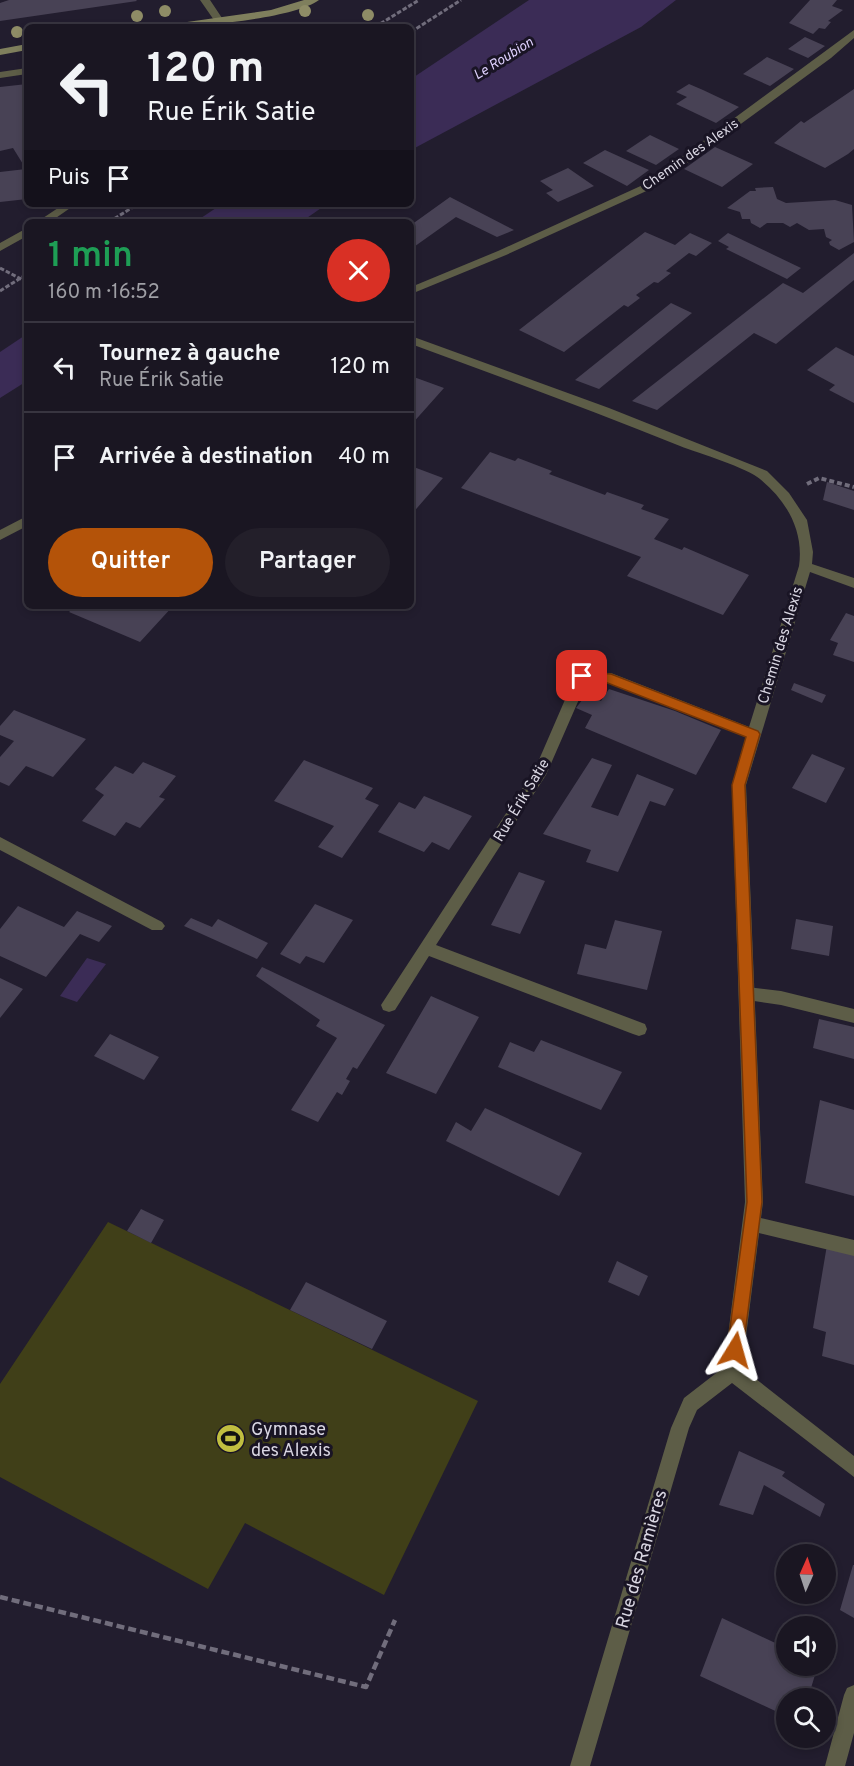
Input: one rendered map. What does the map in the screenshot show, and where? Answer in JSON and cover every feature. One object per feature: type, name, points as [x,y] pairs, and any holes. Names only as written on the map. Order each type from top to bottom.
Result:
[{"type":"main road","points":[[196,24],[272,13],[314,0]]},
{"type":"main road","points":[[0,51],[24,47]]},
{"type":"street","points":[[205,0],[219,21]]},
{"type":"street","name":"Chemin des Alexis","points":[[414,290],[502,253],[649,186],[828,56],[854,33]]},
{"type":"street","points":[[0,75],[24,71]]},
{"type":"street","points":[[47,219],[66,207]]},
{"type":"street","points":[[0,248],[24,233]]},
{"type":"street","name":"Chemin des Alexis","points":[[414,341],[605,411],[763,474],[785,496],[801,520],[807,552],[805,566],[739,785],[754,1202],[732,1372]]},
{"type":"street","points":[[0,536],[24,522]]},
{"type":"street","points":[[805,566],[854,583]]},
{"type":"street","name":"Rue Érik Satie","points":[[389,1005],[541,771],[582,676],[606,677],[753,734]]},
{"type":"street","points":[[0,843],[157,926]]},
{"type":"street","points":[[426,948],[639,1029]]},
{"type":"street","points":[[747,994],[781,998],[854,1016]]},
{"type":"street","points":[[752,1224],[854,1248]]},
{"type":"street","points":[[732,1372],[854,1468]]},
{"type":"street","name":"Rue des Ramières","points":[[580,1766],[680,1428],[690,1404],[732,1372]]},
{"type":"street","points":[[835,1766],[854,1695]]},
{"type":"path","points":[[380,24],[419,0]]},
{"type":"path","points":[[414,30],[460,0]]},
{"type":"path","points":[[114,219],[133,207]]},
{"type":"path","points":[[0,268],[24,280]]},
{"type":"path","points":[[0,291],[24,276]]},
{"type":"path","points":[[785,496],[819,478],[854,487]]},
{"type":"path","points":[[0,1597],[366,1687],[395,1620]]},
{"type":"shaded area","name":"Gymnase des Alexis","points":[[108,1222],[478,1401],[384,1595],[245,1523],[208,1589],[0,1477],[0,1384]]},
{"type":"water","name":"Le Roubion","points":[[529,0],[676,0],[641,27],[414,148],[414,77]]},
{"type":"water","points":[[218,207],[323,207],[305,219],[200,219]]},
{"type":"water","points":[[24,336],[24,383],[0,398],[0,352]]},
{"type":"water","points":[[87,958],[106,964],[77,1002],[60,996]]},
{"type":"building","points":[[9,0],[137,1],[0,21],[0,3]]},
{"type":"building","points":[[810,0],[837,0],[832,6],[843,10],[828,21],[831,22],[825,29],[819,28],[813,34],[789,23]]},
{"type":"building","points":[[805,37],[825,46],[808,58],[788,49]]},
{"type":"building","points":[[767,57],[794,69],[770,86],[743,74]]},
{"type":"building","points":[[24,84],[24,166],[13,148],[0,151],[0,87]]},
{"type":"building","points":[[689,84],[739,107],[716,123],[676,104],[687,97],[676,92]]},
{"type":"building","points":[[854,89],[854,149],[848,154],[825,168],[774,143],[801,121],[804,123]]},
{"type":"building","points":[[650,135],[679,149],[656,165],[626,151]]},
{"type":"building","points":[[715,147],[753,164],[722,187],[684,169]]},
{"type":"building","points":[[605,150],[649,170],[627,186],[583,163]]},
{"type":"building","points":[[568,168],[594,186],[558,202],[546,193],[553,190],[540,181]]},
{"type":"building","points":[[24,169],[24,199],[0,202],[0,172]]},
{"type":"building","points":[[773,187],[777,199],[786,203],[835,200],[852,205],[854,242],[839,250],[830,245],[829,242],[832,240],[826,237],[824,229],[809,230],[797,223],[790,227],[783,223],[767,223],[760,228],[751,223],[750,219],[742,219],[740,212],[727,208],[750,191],[756,191],[755,188]]},
{"type":"building","points":[[450,197],[514,230],[497,237],[456,217],[414,247],[414,223]]},
{"type":"building","points":[[645,232],[675,245],[690,233],[712,243],[696,256],[689,253],[666,271],[671,273],[636,295],[640,298],[628,307],[624,305],[564,352],[519,330]]},
{"type":"building","points":[[728,233],[801,268],[787,279],[726,249],[729,247],[718,241]]},
{"type":"building","points":[[854,253],[854,280],[776,344],[754,333],[657,410],[632,401],[783,283],[803,293]]},
{"type":"building","points":[[671,303],[692,313],[599,389],[575,380]]},
{"type":"building","points":[[836,347],[854,356],[854,403],[829,390],[835,385],[807,370]]},
{"type":"building","points":[[414,377],[444,388],[414,422]]},
{"type":"building","points":[[490,452],[515,461],[518,458],[552,471],[549,474],[605,495],[607,492],[644,505],[641,509],[669,519],[654,539],[682,550],[684,547],[749,575],[723,615],[627,576],[641,557],[461,488]]},
{"type":"building","points":[[414,467],[443,478],[414,512]]},
{"type":"building","points":[[827,482],[854,491],[854,510],[823,500]]},
{"type":"building","points":[[72,609],[170,609],[140,642],[69,612]]},
{"type":"building","points":[[846,613],[854,616],[854,662],[833,655],[838,643],[830,640]]},
{"type":"building","points":[[794,683],[826,695],[822,703],[791,690]]},
{"type":"building","points":[[609,689],[675,711],[721,730],[696,775],[585,728],[592,715],[576,708],[586,695],[601,701]]},
{"type":"building","points":[[14,710],[86,739],[53,777],[26,766],[9,786],[0,782],[0,757],[14,741],[0,735],[0,726]]},
{"type":"building","points":[[812,754],[845,768],[826,803],[792,788]]},
{"type":"building","points":[[592,758],[612,765],[591,807],[618,816],[637,774],[674,789],[665,806],[650,801],[618,872],[586,862],[591,850],[543,834]]},
{"type":"building","points":[[304,760],[373,788],[365,799],[379,805],[342,858],[318,847],[334,826],[274,801]]},
{"type":"building","points":[[143,762],[176,776],[159,797],[165,799],[140,828],[126,822],[115,836],[82,821],[104,795],[95,789],[115,766],[133,774]]},
{"type":"building","points":[[424,796],[472,816],[449,850],[432,842],[424,852],[378,832],[399,802],[415,809]]},
{"type":"building","points":[[519,872],[545,881],[520,934],[491,925]]},
{"type":"building","points":[[315,904],[353,920],[324,963],[306,956],[300,964],[280,954]]},
{"type":"building","points":[[18,906],[64,927],[77,911],[112,926],[99,942],[80,934],[46,977],[0,956],[0,929]]},
{"type":"building","points":[[191,918],[212,927],[218,919],[268,943],[257,959],[184,926]]},
{"type":"building","points":[[796,919],[833,926],[829,956],[791,949]]},
{"type":"building","points":[[615,920],[662,931],[647,990],[577,974],[585,944],[606,949]]},
{"type":"building","points":[[262,967],[385,1025],[357,1069],[353,1067],[346,1079],[350,1081],[342,1095],[337,1092],[318,1122],[291,1110],[337,1038],[316,1026],[320,1020],[256,976]]},
{"type":"building","points":[[0,978],[23,989],[0,1018]]},
{"type":"building","points":[[431,996],[479,1017],[436,1094],[386,1073]]},
{"type":"building","points":[[819,1019],[854,1027],[854,1059],[813,1048]]},
{"type":"building","points":[[110,1034],[159,1057],[144,1080],[94,1056]]},
{"type":"building","points":[[541,1040],[622,1072],[601,1110],[498,1067],[510,1042],[534,1052]]},
{"type":"building","points":[[820,1100],[854,1110],[854,1196],[805,1183]]},
{"type":"building","points":[[485,1108],[582,1153],[559,1196],[446,1141],[456,1122],[471,1131]]},
{"type":"building","points":[[141,1209],[164,1220],[151,1243],[127,1231]]},
{"type":"building","points":[[827,1245],[854,1252],[854,1365],[822,1356],[826,1332],[813,1328]]},
{"type":"building","points":[[617,1261],[648,1276],[639,1296],[608,1282]]},
{"type":"building","points":[[306,1282],[387,1321],[372,1349],[290,1310]]},
{"type":"building","points":[[739,1451],[785,1472],[782,1476],[825,1504],[820,1517],[764,1485],[753,1515],[719,1505]]},
{"type":"building","points":[[854,1565],[854,1618],[840,1610]]},
{"type":"building","points":[[722,1618],[776,1643],[776,1676],[815,1676],[811,1688],[776,1688],[776,1711],[700,1676]]},
{"type":"place","name":"Gymnase des Alexis","points":[[230,1439]]},
{"type":"route","points":[[582,676],[606,677],[753,734],[739,785],[754,1202],[735,1350]]}]
